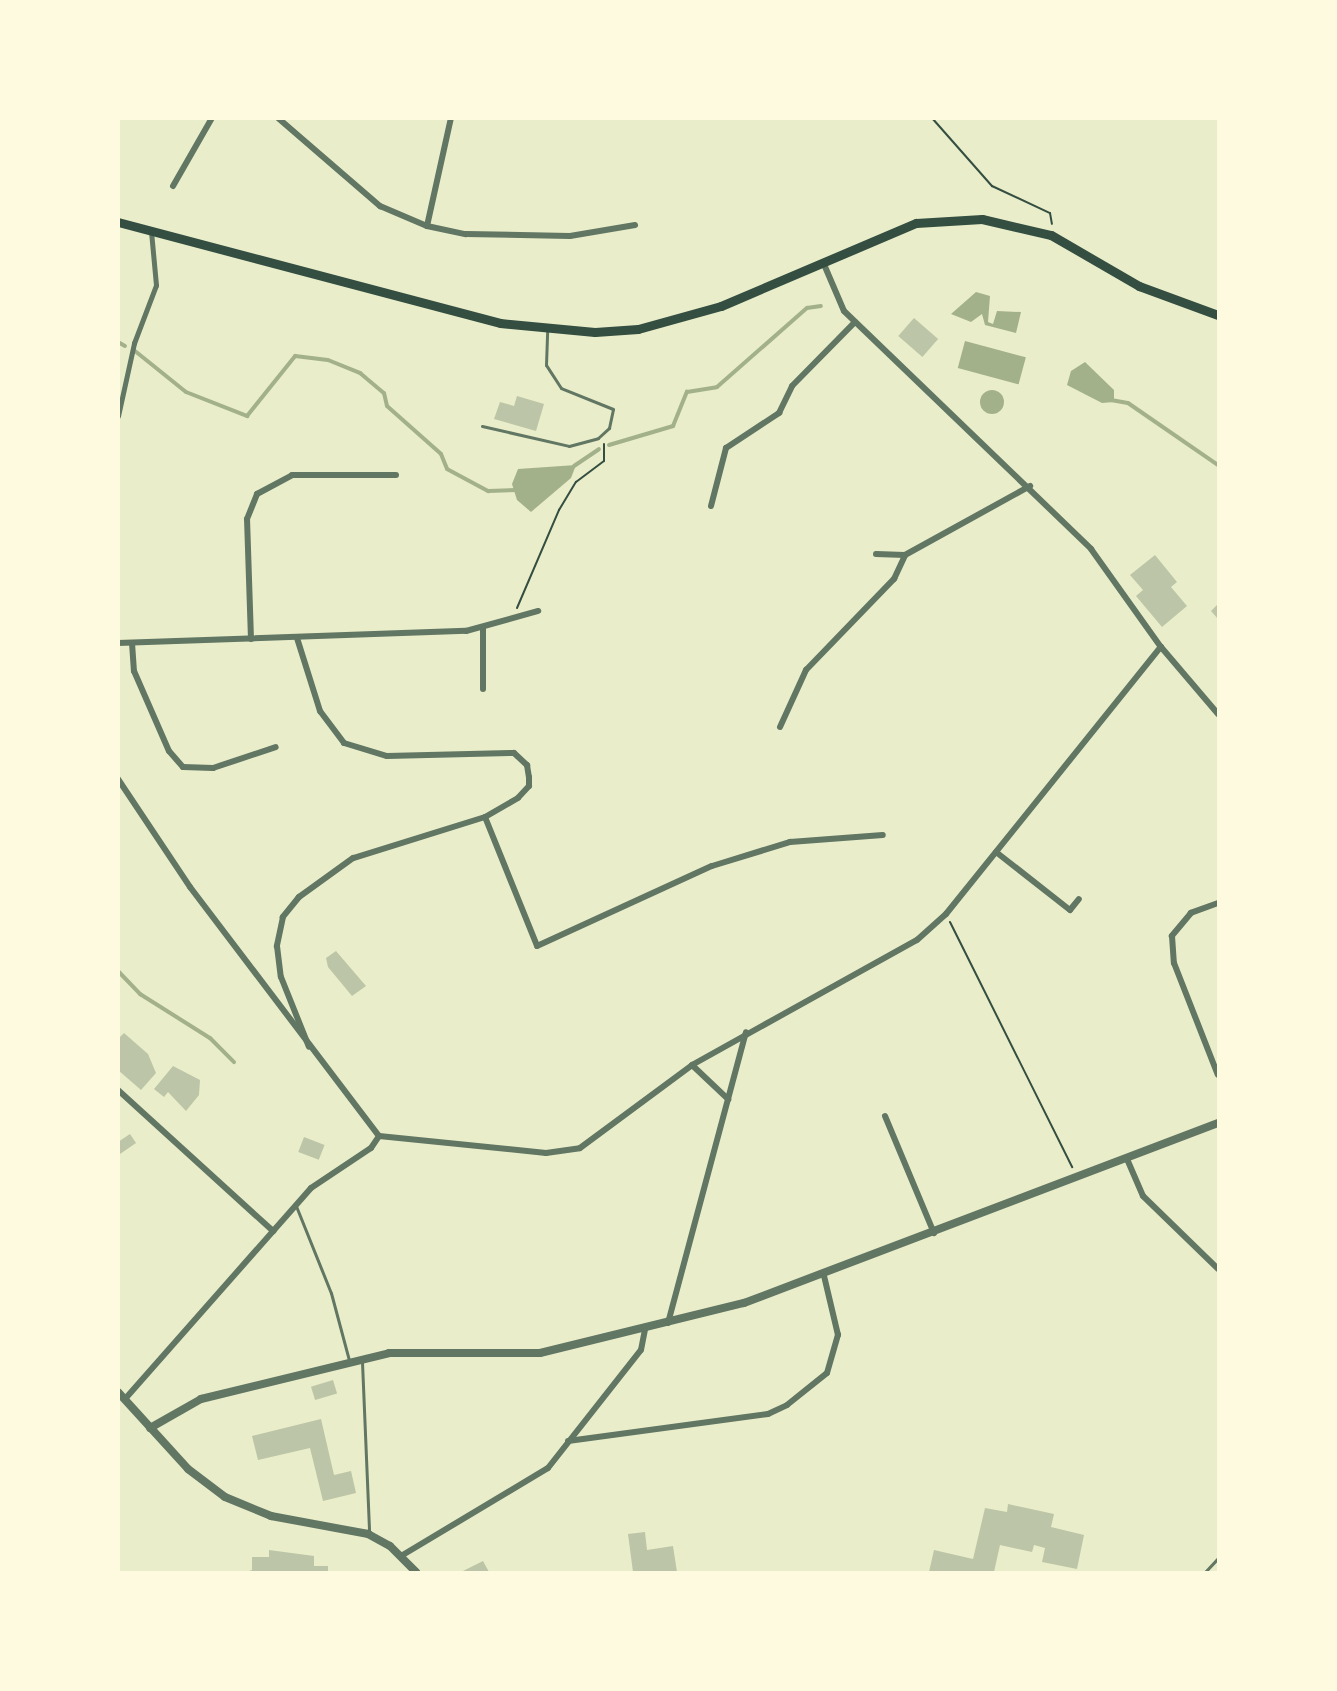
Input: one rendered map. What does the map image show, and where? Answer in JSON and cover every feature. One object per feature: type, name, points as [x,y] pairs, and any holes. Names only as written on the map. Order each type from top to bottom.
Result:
[{"type":"main road","points":[[118,222],[500,323],[547,330],[595,332],[673,321],[916,224],[951,218],[993,221],[1051,236],[1139,286],[1218,315]]},
{"type":"street","points":[[173,186],[212,118]]},
{"type":"street","points":[[278,118],[380,206],[427,226],[466,234],[570,236],[635,225]]},
{"type":"street","points":[[427,226],[451,118]]},
{"type":"street","points":[[118,416],[134,343],[156,285],[151,231]]},
{"type":"street","points":[[824,262],[844,311],[1030,486],[1091,549],[1161,647],[1218,714]]},
{"type":"street","points":[[711,506],[726,448],[779,413],[792,386],[855,322]]},
{"type":"street","points":[[251,639],[246,519],[257,494],[292,476],[396,475]]},
{"type":"street","points":[[876,554],[905,555],[1030,486]]},
{"type":"street","points":[[780,727],[806,670],[894,579],[905,555]]},
{"type":"street","points":[[118,643],[297,638],[483,627],[538,611]]},
{"type":"street","points":[[483,627],[483,689]]},
{"type":"street","points":[[297,638],[320,711],[344,743],[387,756],[514,753],[527,765],[529,786],[485,817],[353,858],[294,904],[284,917],[277,946],[281,977],[309,1047]]},
{"type":"street","points":[[132,643],[134,671],[169,751],[183,767],[213,768],[276,747]]},
{"type":"street","points":[[118,779],[190,887],[309,1047],[379,1136],[571,1151],[597,1138],[692,1065],[747,1032],[917,940],[946,914],[1161,647]]},
{"type":"street","points":[[485,817],[537,946],[723,862],[790,842],[883,835]]},
{"type":"street","points":[[996,852],[1070,910],[1079,899]]},
{"type":"street","points":[[1218,903],[1191,913],[1172,936],[1174,963],[1218,1076]]},
{"type":"street","points":[[668,1324],[747,1032]]},
{"type":"street","points":[[692,1065],[728,1099]]},
{"type":"street","points":[[118,1090],[273,1231]]},
{"type":"street","points":[[885,1116],[934,1234]]},
{"type":"street","points":[[150,1428],[201,1399],[362,1360],[415,1350],[531,1354],[668,1324],[824,1276],[1218,1123]]},
{"type":"street","points":[[379,1136],[371,1148],[326,1175],[122,1396],[205,1485],[240,1505],[368,1534],[401,1556],[416,1572]]},
{"type":"street","points":[[1127,1159],[1143,1196],[1218,1269]]},
{"type":"street","points":[[568,1441],[669,1423],[768,1414],[787,1405],[827,1373],[838,1335],[824,1276]]},
{"type":"street","points":[[401,1556],[539,1475],[641,1350],[645,1329]]},
{"type":"lane","points":[[482,426],[569,446],[603,435],[615,418],[613,409],[561,388],[546,365],[547,330]]},
{"type":"lane","points":[[296,1206],[332,1293],[349,1363]]},
{"type":"lane","points":[[362,1360],[369,1448],[368,1534]]},
{"type":"lane","points":[[1205,1572],[1218,1558]]},
{"type":"path","points":[[932,118],[992,186],[1050,213],[1051,236]]},
{"type":"path","points":[[516,617],[559,510],[576,482],[604,461],[603,435]]},
{"type":"path","points":[[946,914],[1072,1167],[1078,1165],[1082,1176]]},
{"type":"shaded area","points":[[976,292],[990,296],[988,322],[993,324],[997,311],[1021,312],[1016,333],[985,325],[982,314],[971,322],[951,314]]},
{"type":"shaded area","points":[[965,341],[1026,357],[1019,384],[958,368]]},
{"type":"shaded area","points":[[1085,362],[1114,390],[1114,402],[1102,403],[1067,385],[1071,371]]},
{"type":"shaded area","points":[[992,390],[1000,394],[1004,402],[1000,410],[992,414],[984,410],[980,402],[984,394]]},
{"type":"shaded area","points":[[576,465],[571,478],[531,512],[517,500],[512,484],[518,469]]},
{"type":"building","points":[[914,318],[938,339],[922,357],[898,336]]},
{"type":"building","points":[[517,396],[544,404],[536,431],[494,419],[500,402],[514,406]]},
{"type":"building","points":[[1155,555],[1177,582],[1171,587],[1187,606],[1162,627],[1136,596],[1143,590],[1130,575]]},
{"type":"building","points":[[1218,604],[1218,619],[1211,611]]},
{"type":"building","points":[[336,951],[366,986],[352,996],[328,967],[326,958]]},
{"type":"building","points":[[124,1033],[148,1054],[156,1073],[141,1090],[118,1070],[118,1039]]},
{"type":"building","points":[[173,1066],[200,1080],[199,1095],[186,1111],[168,1092],[164,1097],[154,1089]]},
{"type":"building","points":[[130,1134],[136,1143],[120,1154],[118,1142]]},
{"type":"building","points":[[304,1137],[325,1145],[319,1160],[298,1152]]},
{"type":"building","points":[[333,1380],[337,1393],[315,1400],[311,1387]]},
{"type":"building","points":[[321,1419],[334,1475],[351,1471],[356,1493],[323,1501],[310,1448],[258,1460],[252,1436]]},
{"type":"building","points":[[1008,1504],[1054,1514],[1051,1527],[1084,1535],[1077,1569],[1042,1562],[1045,1548],[1034,1545],[1032,1552],[1000,1545],[994,1572],[929,1572],[934,1550],[973,1559],[985,1508],[1007,1512]]},
{"type":"building","points":[[645,1532],[647,1550],[673,1546],[677,1572],[633,1572],[628,1534]]},
{"type":"building","points":[[269,1550],[314,1556],[314,1566],[328,1566],[328,1572],[246,1572],[252,1570],[252,1557],[269,1557]]},
{"type":"building","points":[[483,1561],[489,1572],[461,1572]]},
{"type":"waterway","points":[[609,445],[673,426],[687,392],[717,387],[807,308],[821,306]]},
{"type":"waterway","points":[[118,342],[125,346]]},
{"type":"waterway","points":[[135,351],[186,392],[247,416],[295,356],[328,360],[360,373],[384,393],[387,406],[441,454],[447,469],[488,491],[517,490]]},
{"type":"waterway","points":[[1111,400],[1128,403],[1218,465]]},
{"type":"waterway","points":[[574,466],[599,449]]},
{"type":"waterway","points":[[118,971],[140,994],[210,1038],[234,1062]]}]
